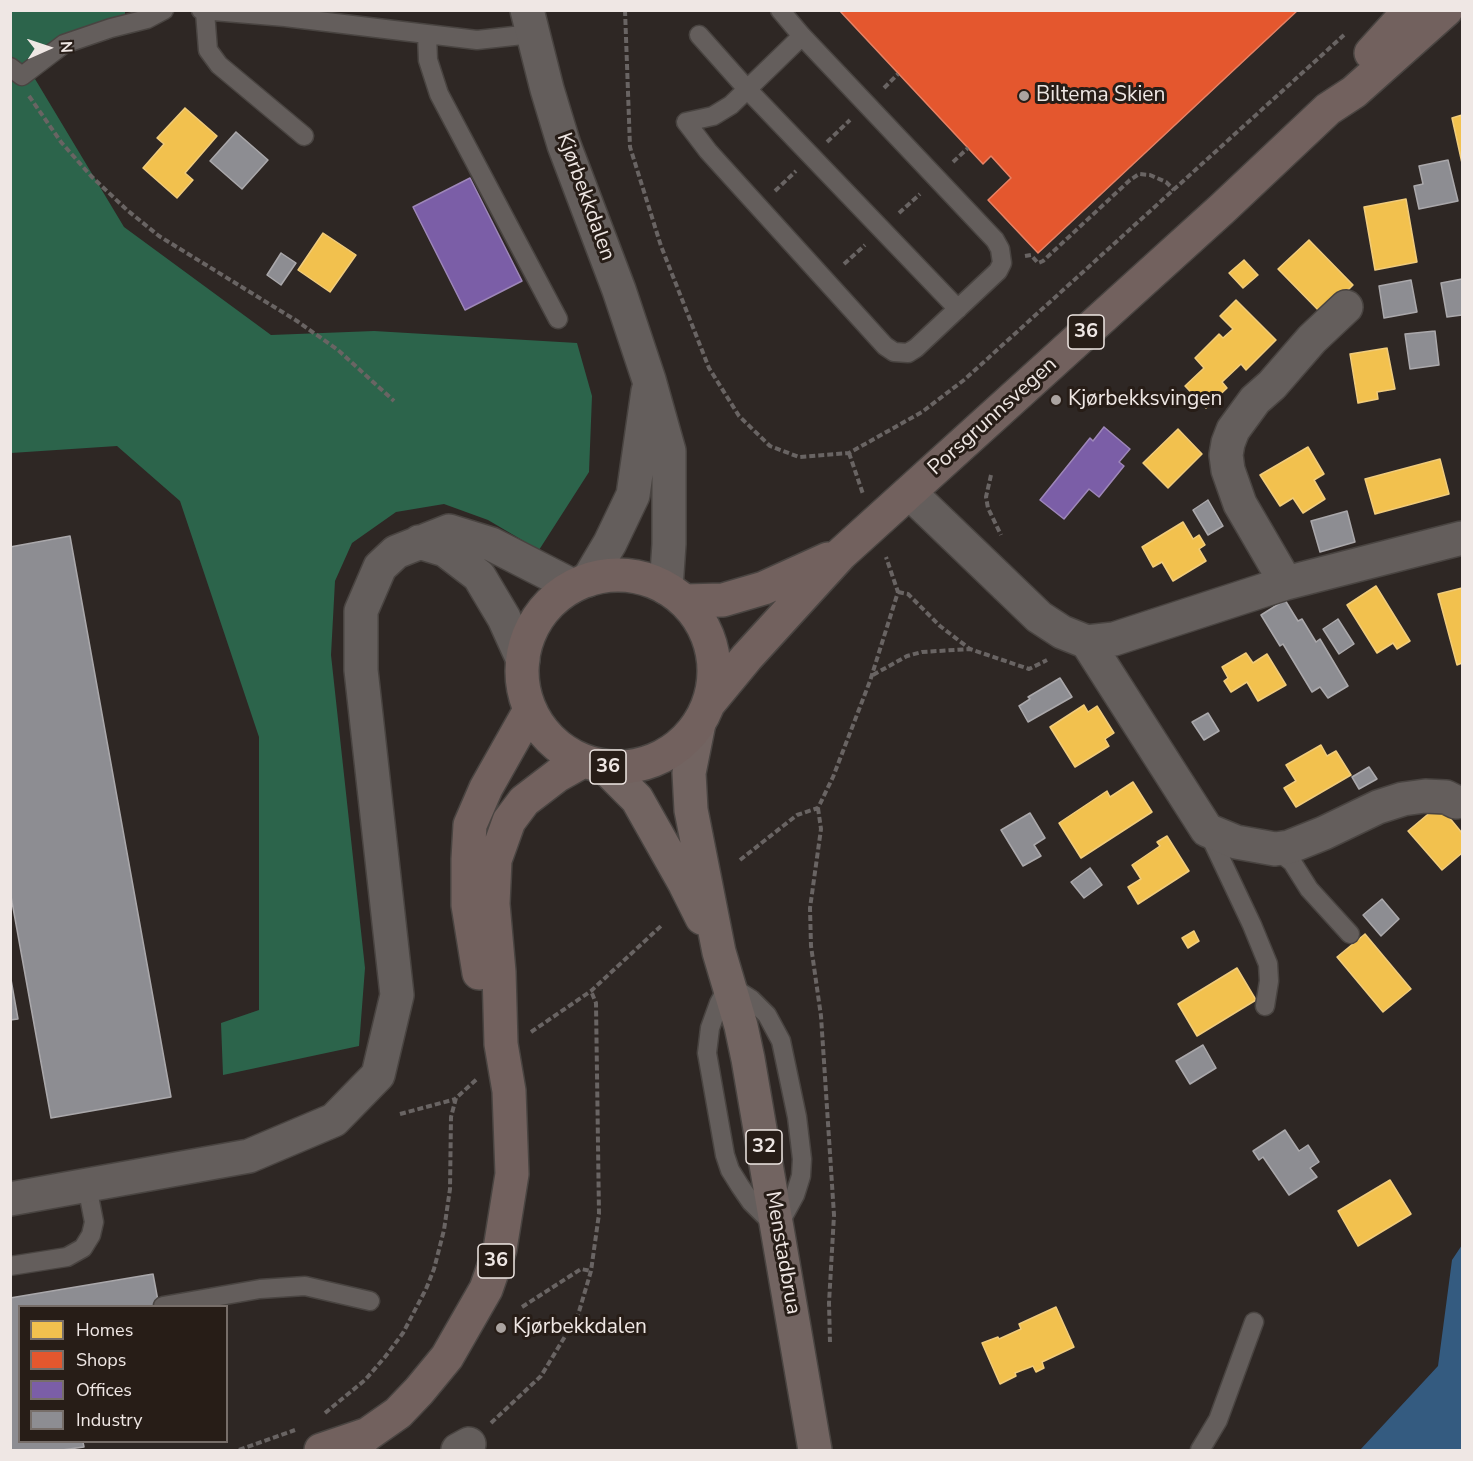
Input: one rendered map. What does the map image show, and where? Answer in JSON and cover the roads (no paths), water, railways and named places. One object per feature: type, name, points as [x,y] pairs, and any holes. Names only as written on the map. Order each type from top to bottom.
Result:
[{"type":"highway","name":"Porsgrunnsvegen","points":[[1328,109],[1346,81],[1410,10]]},
{"type":"highway","name":"Porsgrunnsvegen","points":[[704,713],[747,657],[841,554],[1223,208],[1328,109],[1354,92],[1446,10]]},
{"type":"highway","name":"Porsgrunnsvegen","points":[[675,594],[723,600],[764,588],[841,554]]},
{"type":"highway","name":"36","points":[[675,594],[648,580],[628,575],[608,576],[581,583],[554,600],[538,617],[528,638],[523,660],[523,686],[530,710],[543,732],[561,749],[594,764],[627,767],[649,763],[669,753],[686,740],[704,713]]},
{"type":"highway","points":[[675,594],[698,618],[708,638],[714,659],[714,681],[704,713]]},
{"type":"highway","name":"36","points":[[514,1039],[479,975],[468,905],[468,859],[471,825],[486,788],[530,710]]},
{"type":"highway","name":"36","points":[[310,1440],[359,1442],[398,1413],[447,1357],[467,1326],[490,1279],[500,1249],[512,1174],[509,1091],[514,1039],[499,972],[493,904],[495,860],[509,821],[524,801],[558,775],[594,764]]},
{"type":"main road","name":"Menstadbrua","points":[[704,713],[689,773],[691,810],[719,952],[744,1037],[815,1450]]},
{"type":"main road","name":"Menstadbrua","points":[[594,764],[637,799],[685,884],[719,952]]},
{"type":"street","name":"Kjørbekkdalen","points":[[530,22],[564,145],[619,290],[649,380],[669,451],[669,544],[675,594]]},
{"type":"street","points":[[1286,583],[1240,504],[1228,470],[1226,455],[1228,443],[1233,430],[1256,400],[1272,386],[1312,339],[1346,307]]},
{"type":"street","name":"Kjørbekkdalen","points":[[581,583],[610,543],[633,495],[649,380]]},
{"type":"street","points":[[910,492],[1039,617],[1074,637],[1207,830],[1236,842],[1275,849],[1306,840],[1378,807],[1403,799],[1425,796],[1446,797],[1456,802]]},
{"type":"street","points":[[10,1199],[249,1156],[334,1120],[378,1075],[397,995],[362,670],[361,611],[380,567],[396,552],[449,531],[491,544],[581,583]]},
{"type":"street","points":[[1074,637],[1114,639],[1286,583],[1462,538]]},
{"type":"street","points":[[419,542],[445,550],[478,576],[504,618],[523,660]]},
{"type":"lane","points":[[16,71],[64,44],[147,19],[164,10]]},
{"type":"lane","points":[[780,10],[995,240],[1002,256],[1002,263],[998,271],[908,353],[894,352],[885,346],[708,151],[686,122],[721,112],[731,105],[802,36]]},
{"type":"lane","points":[[304,136],[219,64],[208,50],[203,11],[285,16],[477,40],[530,22]]},
{"type":"lane","points":[[427,35],[428,60],[439,93],[558,319]]},
{"type":"lane","points":[[699,35],[747,89],[958,309]]},
{"type":"lane","points":[[1207,830],[1268,964],[1269,981],[1265,1006]]},
{"type":"lane","points":[[1275,849],[1292,862],[1309,889],[1350,934]]},
{"type":"lane","points":[[10,1266],[67,1257],[83,1248],[91,1235],[94,1222],[87,1185]]},
{"type":"lane","points":[[169,1305],[260,1289],[304,1286],[370,1301]]},
{"type":"lane","points":[[1200,1450],[1218,1420],[1254,1322]]},
{"type":"water","points":[[1462,1245],[1462,1450],[1360,1450],[1438,1366],[1452,1260]]},
{"type":"place","name":"Biltema Skien","points":[[1024,96]]},
{"type":"place","name":"Kjørbekksvingen","points":[[1056,400]]},
{"type":"place","name":"Kjørbekkdalen","points":[[501,1328]]}]
